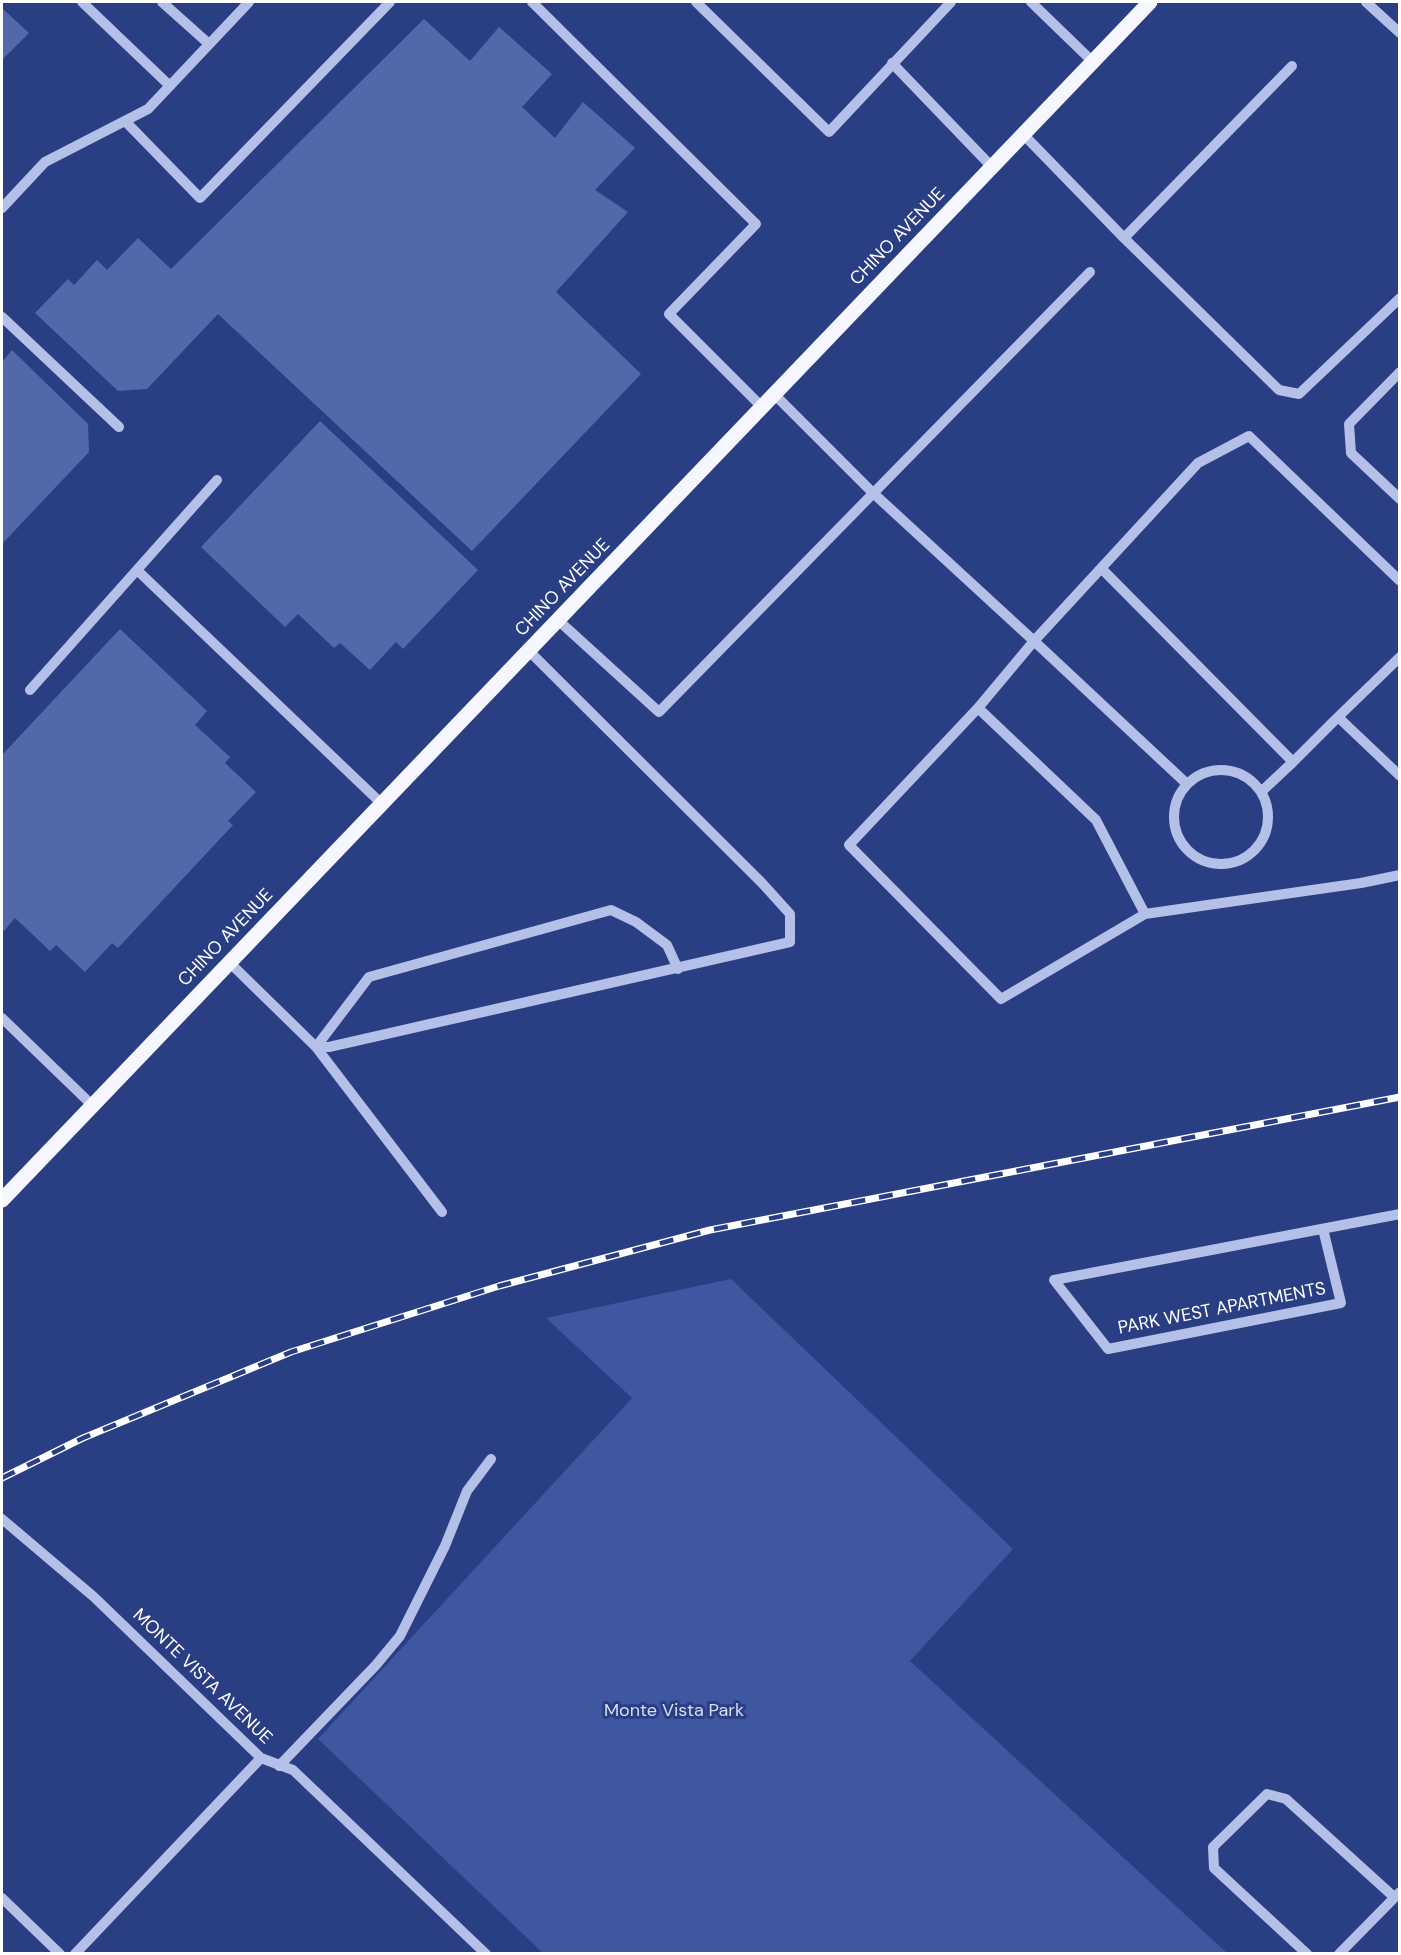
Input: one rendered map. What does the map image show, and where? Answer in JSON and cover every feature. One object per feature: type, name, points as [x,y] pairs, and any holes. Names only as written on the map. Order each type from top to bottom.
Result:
[{"type":"main road","name":"CHINO AVENUE","points":[[2,1200],[1150,2]]},
{"type":"street","points":[[82,2],[170,86]]},
{"type":"street","points":[[162,2],[209,44]]},
{"type":"street","points":[[2,208],[45,162],[148,109],[249,2]]},
{"type":"street","points":[[125,121],[200,198],[390,2]]},
{"type":"street","points":[[532,2],[756,224],[669,314],[762,407]]},
{"type":"street","points":[[696,2],[829,132],[951,2]]},
{"type":"street","points":[[1031,2],[1093,62]]},
{"type":"street","points":[[1366,2],[1400,33]]},
{"type":"street","points":[[892,63],[992,167]]},
{"type":"street","points":[[1124,238],[1292,66]]},
{"type":"street","points":[[1023,134],[1124,238],[1279,390],[1299,394],[1400,298]]},
{"type":"street","points":[[559,621],[659,712],[1090,272]]},
{"type":"street","points":[[2,316],[118,427]]},
{"type":"street","points":[[1400,372],[1349,424],[1351,453],[1400,499]]},
{"type":"street","points":[[775,395],[872,492],[1187,784]]},
{"type":"street","points":[[1400,581],[1249,436],[1198,463],[1034,641],[978,708],[849,845],[1001,999],[1145,914],[1361,884],[1400,875]]},
{"type":"street","points":[[30,690],[138,572],[217,480]]},
{"type":"street","points":[[1101,568],[1293,762]]},
{"type":"street","points":[[138,572],[382,804]]},
{"type":"street","points":[[316,1047],[328,1047],[790,942],[790,914],[762,883],[529,651]]},
{"type":"street","points":[[1261,792],[1400,657]]},
{"type":"street","points":[[978,708],[1096,820],[1145,914]]},
{"type":"street","points":[[1338,717],[1400,776]]},
{"type":"street","points":[[1212,770],[1226,770],[1240,773],[1252,781],[1261,792],[1267,806],[1268,821],[1264,835],[1256,848],[1245,857],[1231,863],[1216,863],[1202,859],[1189,851],[1180,840],[1175,826],[1174,811],[1187,784],[1212,770]]},
{"type":"street","points":[[316,1047],[369,977],[611,910],[636,922],[667,945],[678,969]]},
{"type":"street","points":[[230,963],[316,1047],[442,1212]]},
{"type":"street","points":[[2,1018],[92,1105]]},
{"type":"street","name":"PARK WEST APARTMENTS","points":[[1323,1229],[1341,1303],[1108,1349],[1054,1280],[1400,1214]]},
{"type":"street","points":[[279,1766],[376,1665],[400,1636],[445,1546],[467,1491],[491,1459]]},
{"type":"street","name":"MONTE VISTA AVENUE","points":[[2,1519],[94,1598],[261,1758],[292,1770],[486,1953]]},
{"type":"street","points":[[75,1953],[261,1758]]},
{"type":"street","points":[[1307,1953],[1214,1868],[1213,1847],[1267,1794],[1286,1799],[1397,1895],[1339,1953]]},
{"type":"street","points":[[2,1898],[60,1953]]},
{"type":"green space","name":"Monte Vista Park","points":[[731,1279],[1013,1549],[910,1661],[1227,1953],[543,1953],[318,1739],[632,1398],[546,1318]]},
{"type":"building","points":[[2,8],[29,33],[2,60]]},
{"type":"building","points":[[424,19],[470,61],[499,27],[552,74],[522,107],[555,138],[583,102],[635,148],[595,190],[628,212],[556,292],[641,374],[472,551],[218,314],[147,389],[118,391],[35,313],[68,279],[74,285],[97,260],[107,270],[138,238],[171,269]]},
{"type":"building","points":[[12,350],[88,424],[89,452],[2,544],[2,362]]},
{"type":"building","points":[[320,421],[478,570],[403,649],[396,642],[370,670],[340,643],[334,648],[298,614],[285,627],[201,547]]},
{"type":"building","points":[[120,629],[207,711],[195,725],[230,757],[225,763],[256,792],[228,821],[233,825],[118,948],[112,943],[85,972],[56,945],[50,951],[15,918],[4,931],[2,929],[2,755]]},
{"type":"railway","points":[[2,1478],[83,1438],[291,1352],[499,1286],[710,1230],[1400,1097]]}]
